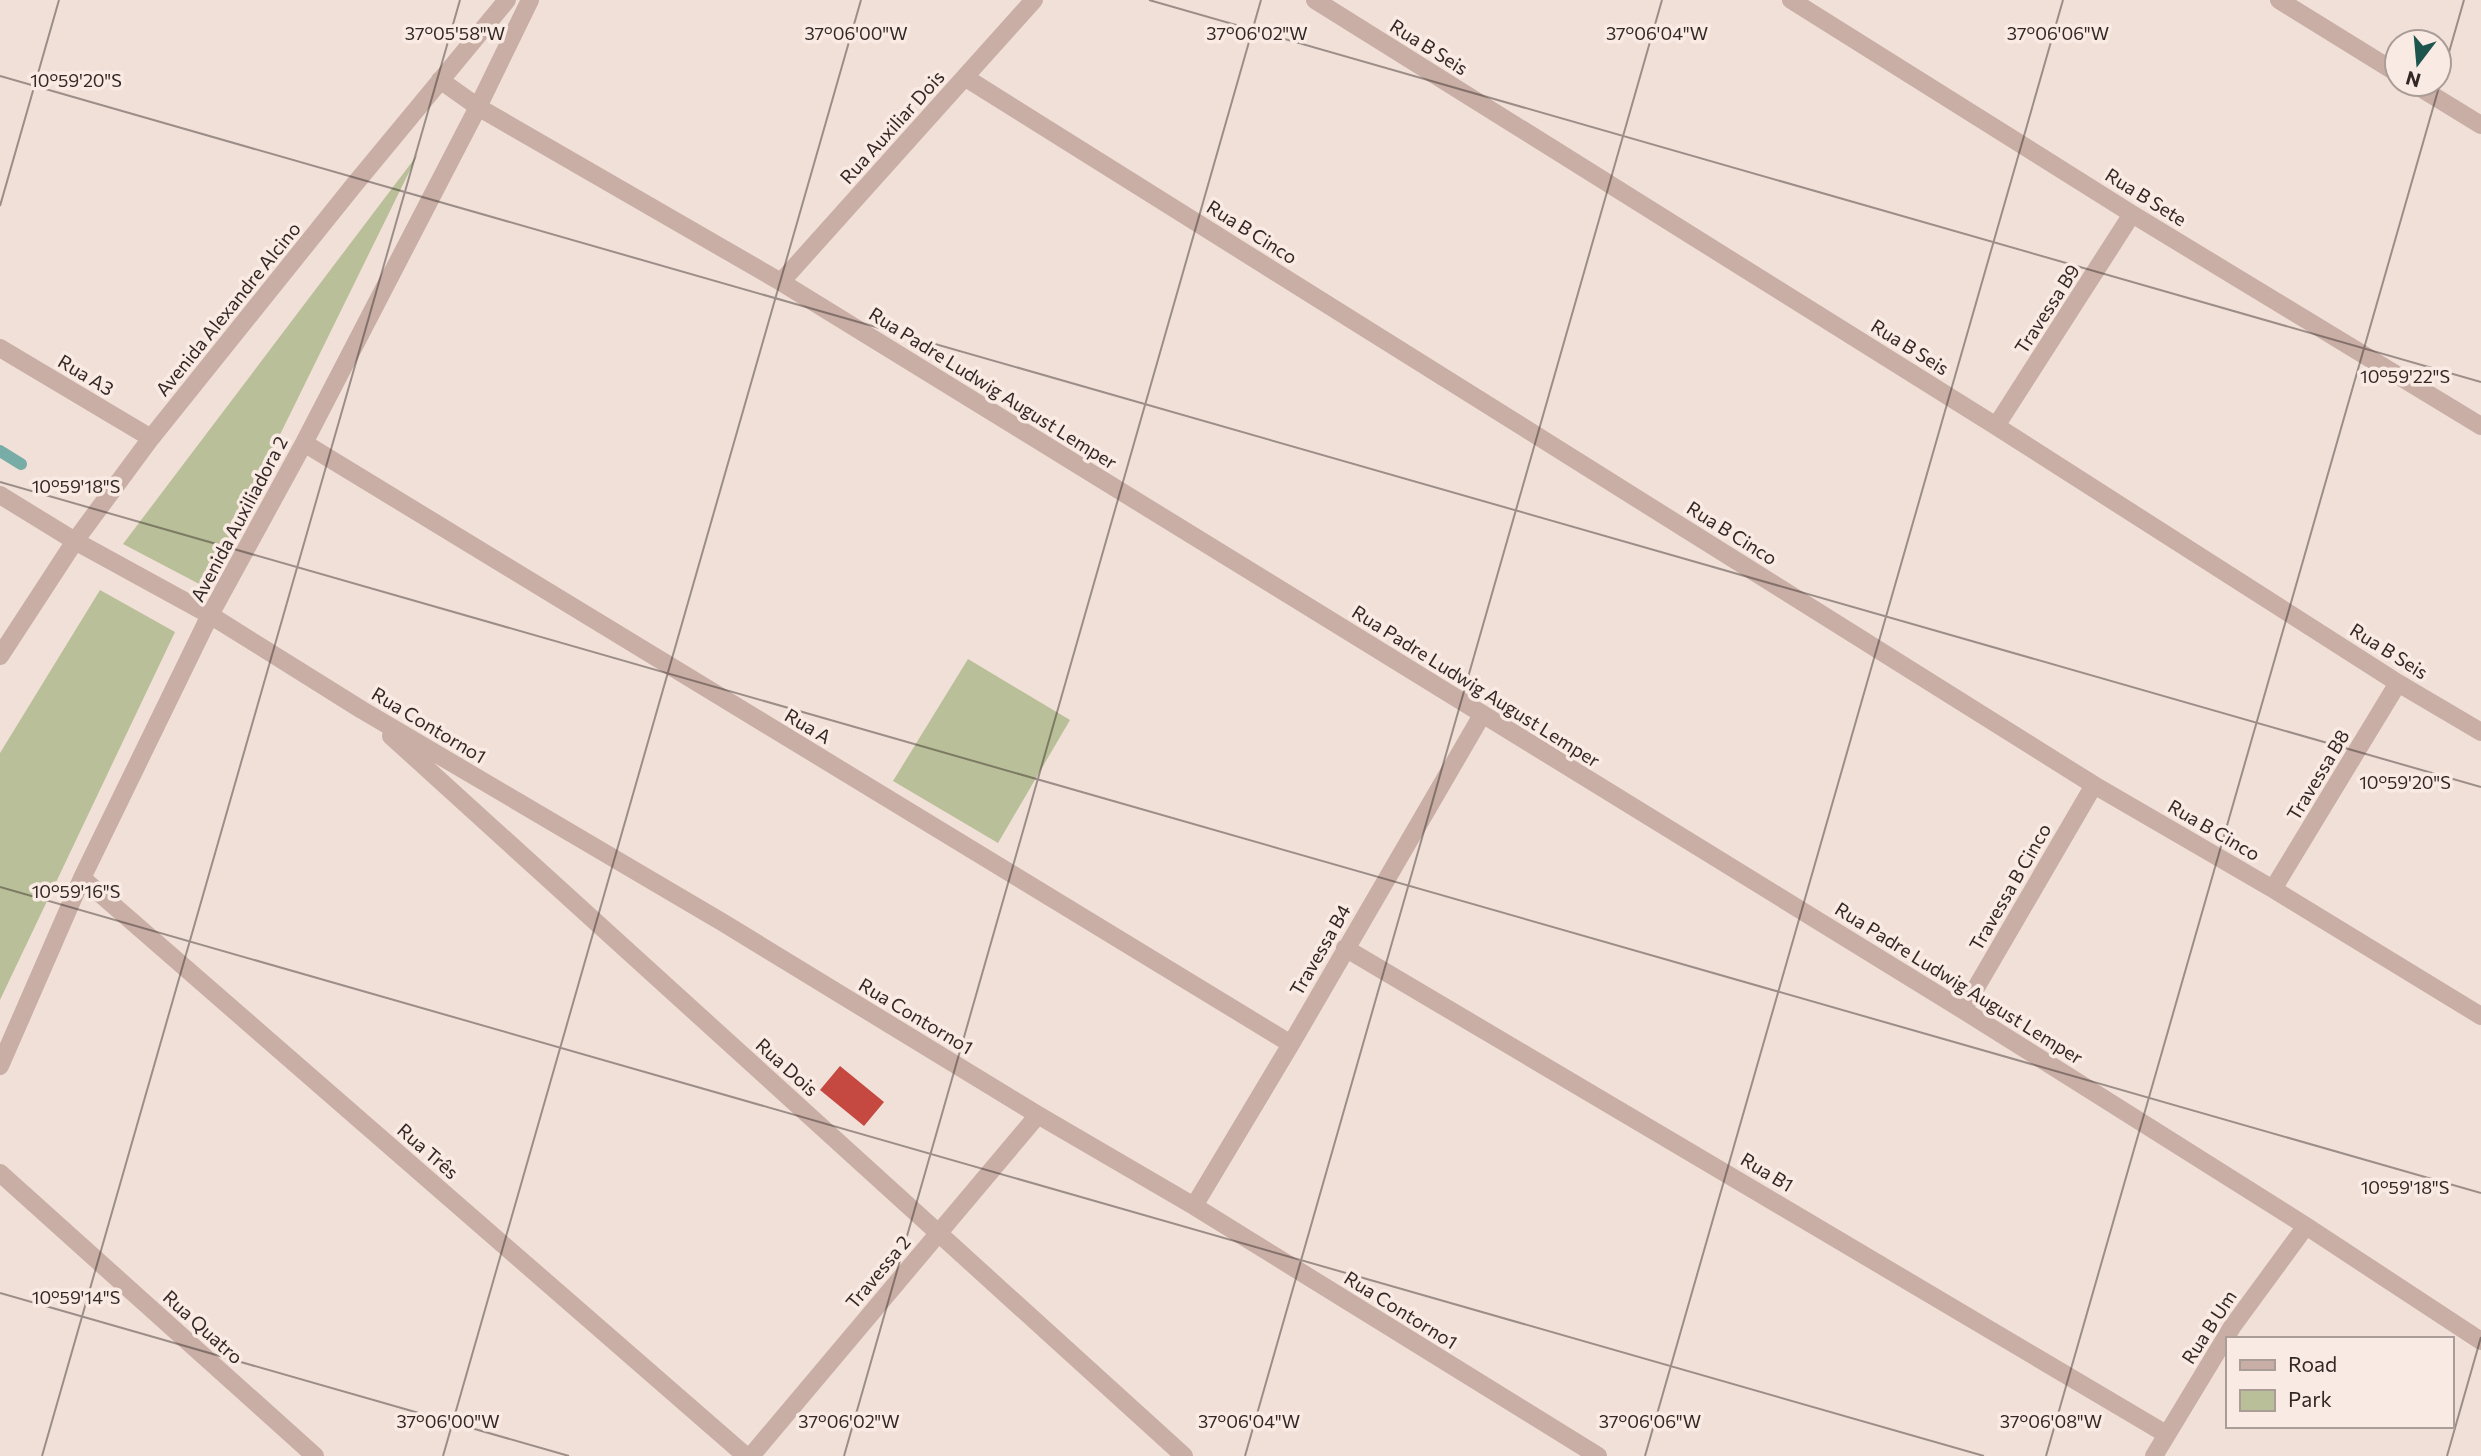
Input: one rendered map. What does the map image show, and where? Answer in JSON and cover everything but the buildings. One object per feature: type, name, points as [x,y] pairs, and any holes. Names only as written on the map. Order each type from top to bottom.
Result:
[{"type":"street","name":"Avenida Alexandre Alcino","points":[[0,656],[75,541],[151,438],[507,0]]},
{"type":"street","name":"Avenida Auxiliadora 2","points":[[0,1066],[82,878],[210,615],[304,443],[478,107],[530,0]]},
{"type":"street","name":"Rua Auxiliar Dois","points":[[781,282],[1034,0]]},
{"type":"street","name":"Rua B Seis","points":[[1315,0],[2481,732]]},
{"type":"street","name":"Rua B Sete","points":[[1791,0],[2132,214],[2481,426]]},
{"type":"street","points":[[2279,0],[2383,64]]},
{"type":"street","name":"Rua B Cinco","points":[[966,78],[2094,785],[2273,889],[2481,1016]]},
{"type":"street","name":"Rua Padre Ludwig August Lemper","points":[[440,80],[478,107],[781,282],[1963,1010],[2306,1226],[2481,1341]]},
{"type":"street","points":[[2437,98],[2481,125]]},
{"type":"street","name":"Travessa B9","points":[[1996,426],[2132,214]]},
{"type":"street","name":"Rua A3","points":[[0,348],[151,438]]},
{"type":"street","name":"Rua A","points":[[304,443],[1291,1044]]},
{"type":"street","name":"Rua Contorno1","points":[[0,495],[75,541],[210,615],[362,710],[722,922],[1038,1115],[1194,1206],[1598,1456]]},
{"type":"street","name":"Travessa B8","points":[[2273,889],[2398,682]]},
{"type":"street","name":"Rua Dois","points":[[362,710],[1184,1456]]},
{"type":"street","name":"Travessa B4","points":[[1194,1206],[1482,715]]},
{"type":"street","name":"Travessa B Cinco","points":[[1963,1010],[2094,785]]},
{"type":"street","name":"Rua Três","points":[[82,878],[746,1456]]},
{"type":"street","name":"Rua B1","points":[[1345,948],[2166,1434]]},
{"type":"street","name":"Travessa 2","points":[[751,1456],[1038,1115]]},
{"type":"street","name":"Rua Quatro","points":[[0,1173],[315,1456]]},
{"type":"street","name":"Rua B Um","points":[[2154,1456],[2232,1327],[2306,1226]]},
{"type":"green space","points":[[418,154],[205,587],[123,544]]},
{"type":"green space","points":[[100,590],[175,632],[0,1000],[0,753]]},
{"type":"green space","points":[[968,659],[1070,720],[998,843],[893,781]]},
{"type":"waterway","points":[[0,451],[21,464]]}]
